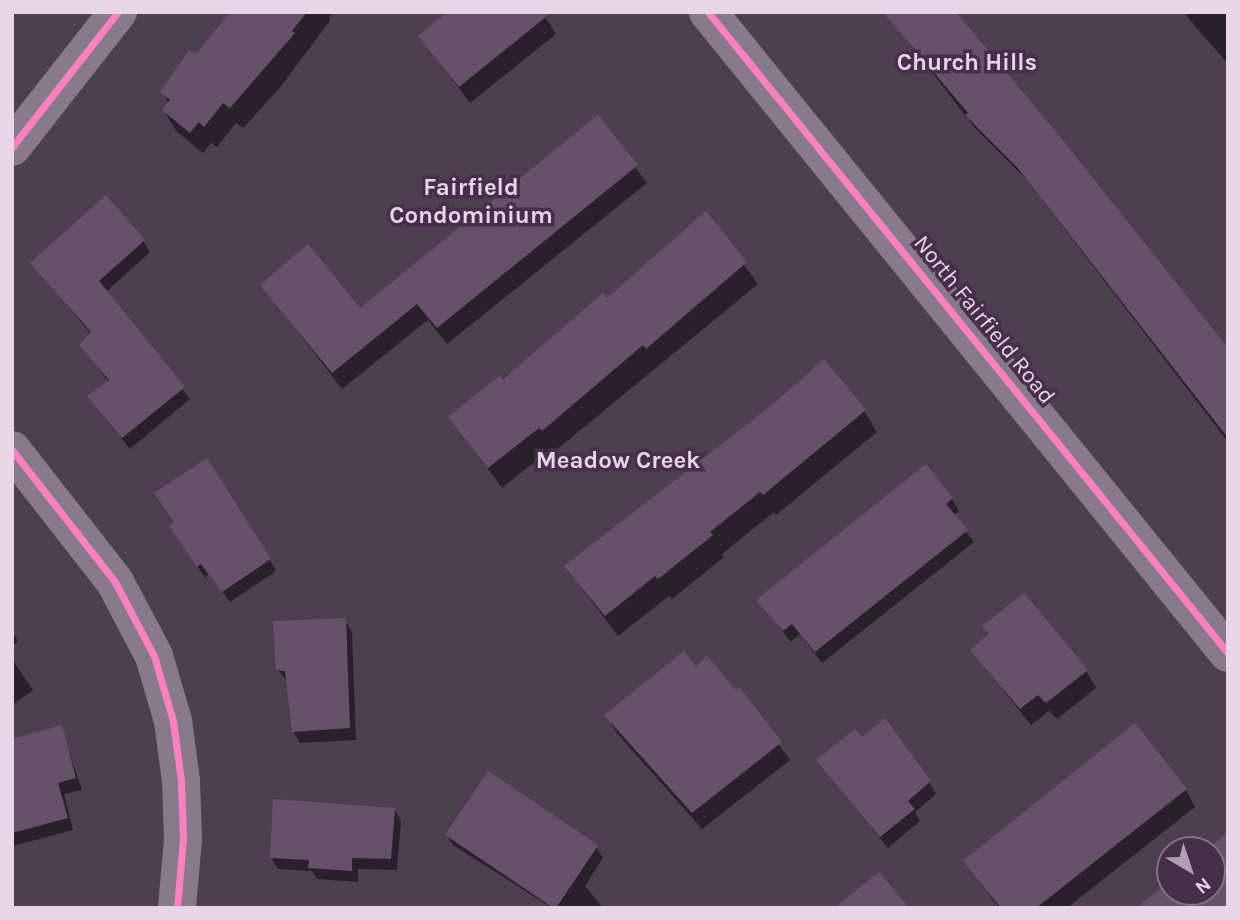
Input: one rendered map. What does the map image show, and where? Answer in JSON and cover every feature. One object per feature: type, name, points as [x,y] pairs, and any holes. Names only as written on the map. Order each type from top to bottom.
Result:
[{"type":"main road","points":[[12,147],[118,12]]},
{"type":"main road","name":"North Fairfield Road","points":[[708,12],[1228,653]]},
{"type":"main road","points":[[12,450],[115,582],[154,656],[173,722],[181,781],[183,839],[177,908]]},
{"type":"building","points":[[230,12],[307,12],[292,31],[295,33],[230,108],[223,103],[204,127],[199,122],[190,133],[162,110],[170,100],[160,92],[189,50],[196,54]]},
{"type":"building","points":[[447,12],[552,12],[459,87],[418,36]]},
{"type":"building","points":[[883,12],[956,12],[1057,133],[1228,348],[1228,438],[1017,167],[965,115],[968,113]]},
{"type":"building","points":[[598,115],[638,165],[437,328],[417,304],[332,373],[260,285],[308,244],[360,308]]},
{"type":"building","points":[[106,195],[145,240],[99,281],[185,387],[122,438],[87,396],[109,380],[79,345],[91,332],[30,263]]},
{"type":"building","points":[[706,211],[747,262],[646,349],[643,345],[542,431],[539,428],[488,468],[448,417],[500,375],[503,379],[603,293],[607,298]]},
{"type":"building","points":[[824,359],[866,410],[763,495],[760,492],[710,532],[713,535],[658,579],[655,576],[605,616],[564,566],[772,405]]},
{"type":"building","points":[[207,458],[271,559],[222,592],[201,564],[197,567],[169,526],[174,522],[154,493]]},
{"type":"building","points":[[926,464],[953,498],[946,504],[968,530],[815,652],[792,624],[783,631],[756,600]]},
{"type":"building","points":[[1024,593],[1088,670],[1046,703],[1038,695],[1020,709],[970,650],[989,634],[982,626]]},
{"type":"building","points":[[346,618],[350,728],[292,732],[285,671],[276,670],[273,621]]},
{"type":"building","points":[[684,651],[696,666],[707,656],[735,689],[740,688],[782,742],[692,813],[604,715]]},
{"type":"building","points":[[885,718],[931,781],[908,801],[915,809],[880,837],[816,760],[855,729],[862,737]]},
{"type":"building","points":[[1135,723],[1187,789],[1036,908],[1001,908],[963,861]]},
{"type":"building","points":[[62,725],[76,778],[58,783],[68,818],[12,833],[12,739]]},
{"type":"building","points":[[488,771],[598,845],[556,908],[553,908],[445,835]]},
{"type":"building","points":[[273,799],[395,808],[391,859],[352,858],[352,871],[308,868],[309,860],[270,858]]},
{"type":"building","points":[[1228,832],[1228,908],[1137,908],[1156,892],[1156,906],[1226,906],[1226,836],[1223,836]]},
{"type":"building","points":[[879,872],[909,908],[834,908]]},
{"type":"cycle path","points":[[12,147],[118,12]]},
{"type":"cycle path","points":[[708,12],[1228,653]]},
{"type":"cycle path","points":[[12,450],[115,582],[154,656],[173,721],[181,781],[183,839],[177,908]]},
{"type":"district","name":"Church Hills","points":[[967,63]]},
{"type":"district","name":"Fairfield Condominium","points":[[471,202]]},
{"type":"district","name":"Meadow Creek","points":[[618,461]]}]
